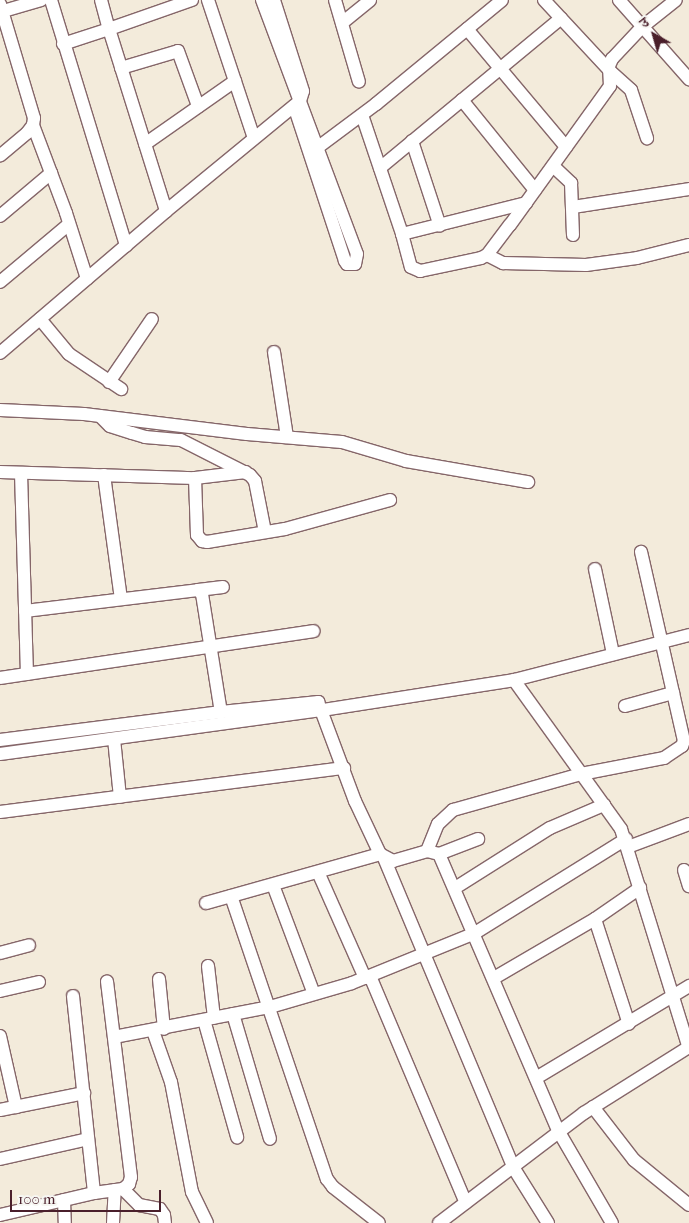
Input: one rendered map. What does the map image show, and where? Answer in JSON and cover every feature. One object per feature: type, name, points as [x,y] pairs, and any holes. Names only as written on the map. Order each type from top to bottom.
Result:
[{"type":"street","points":[[41,0],[1,9],[34,118],[34,125],[87,279]]},
{"type":"street","points":[[51,0],[126,246]]},
{"type":"street","points":[[101,0],[166,211]]},
{"type":"street","points":[[63,44],[192,0]]},
{"type":"street","points":[[208,0],[254,138]]},
{"type":"street","points":[[262,0],[314,151],[357,254],[354,264],[347,264],[345,261],[314,151]]},
{"type":"street","points":[[0,353],[166,211],[297,103],[303,91],[274,0]]},
{"type":"street","points":[[335,0],[359,82]]},
{"type":"street","points":[[342,23],[370,0]]},
{"type":"street","points":[[314,151],[362,115],[502,0]]},
{"type":"street","points":[[544,0],[611,72],[627,85],[635,96],[647,138]]},
{"type":"street","points":[[618,0],[689,79]]},
{"type":"street","points":[[362,115],[402,234],[411,267],[414,270],[420,270],[481,258],[487,254],[526,203],[610,86],[611,72],[609,66],[612,59],[642,27],[676,0]]},
{"type":"street","points":[[380,168],[561,18]]},
{"type":"street","points":[[467,29],[566,147]]},
{"type":"street","points":[[121,68],[178,51],[198,106]]},
{"type":"street","points":[[145,144],[235,81]]},
{"type":"street","points":[[462,100],[535,190]]},
{"type":"street","points":[[0,156],[34,125]]},
{"type":"street","points":[[412,140],[440,226]]},
{"type":"street","points":[[553,166],[571,183],[573,235]]},
{"type":"street","points":[[0,216],[51,174]]},
{"type":"street","points":[[573,207],[689,189]]},
{"type":"street","points":[[402,234],[526,203]]},
{"type":"street","points":[[0,282],[69,224]]},
{"type":"street","points":[[487,254],[503,264],[586,265],[637,258],[689,245]]},
{"type":"street","points":[[40,319],[69,354],[121,389]]},
{"type":"street","points":[[109,382],[152,319]]},
{"type":"street","points":[[274,352],[286,437]]},
{"type":"street","points":[[0,410],[100,416],[342,442],[406,461],[528,482]]},
{"type":"street","points":[[100,416],[110,426],[145,437],[181,440],[246,472],[255,481],[265,532]]},
{"type":"street","points":[[0,472],[195,478],[246,472]]},
{"type":"street","points":[[21,473],[26,674]]},
{"type":"street","points":[[104,476],[121,599]]},
{"type":"street","points":[[195,478],[198,535],[202,541],[207,542],[285,529],[390,500]]},
{"type":"street","points":[[612,1223],[559,1132],[455,888],[433,852],[438,824],[453,810],[581,774],[664,758],[682,746],[684,741],[641,552]]},
{"type":"street","points":[[595,570],[613,654]]},
{"type":"street","points":[[25,611],[223,587]]},
{"type":"street","points":[[198,590],[202,594],[221,712]]},
{"type":"street","points":[[0,678],[314,632]]},
{"type":"street","points":[[0,754],[323,710],[514,680],[689,635]]},
{"type":"street","points":[[438,1223],[593,1107],[689,1048],[627,843],[621,829],[514,680]]},
{"type":"street","points":[[624,706],[673,692]]},
{"type":"street","points":[[0,740],[314,700],[320,704],[355,801],[382,856],[513,1167],[548,1223]]},
{"type":"street","points":[[74,731],[74,744]]},
{"type":"street","points":[[114,739],[120,797]]},
{"type":"street","points":[[0,812],[344,768]]},
{"type":"street","points":[[455,888],[550,828],[604,805]]},
{"type":"street","points":[[114,1038],[270,1007],[368,977],[475,933],[627,843],[689,824]]},
{"type":"street","points":[[206,903],[382,856],[392,861],[478,839]]},
{"type":"street","points":[[684,870],[689,886]]},
{"type":"street","points":[[318,872],[368,977],[466,1203]]},
{"type":"street","points":[[272,885],[314,994]]},
{"type":"street","points":[[494,978],[595,918],[640,888]]},
{"type":"street","points":[[231,896],[327,1179],[333,1187],[380,1223]]},
{"type":"street","points":[[595,918],[628,1024]]},
{"type":"street","points":[[0,953],[29,945]]},
{"type":"street","points":[[208,966],[209,1019],[237,1137]]},
{"type":"street","points":[[159,979],[159,1030],[192,1192],[207,1223]]},
{"type":"street","points":[[1,1212],[119,1189],[129,1184],[131,1177],[107,981]]},
{"type":"street","points":[[0,991],[39,982]]},
{"type":"street","points":[[536,1078],[689,986]]},
{"type":"street","points":[[73,996],[94,1193]]},
{"type":"street","points":[[233,1014],[270,1139]]},
{"type":"street","points":[[0,1036],[16,1107]]},
{"type":"street","points":[[0,1110],[84,1093]]},
{"type":"street","points":[[593,1107],[634,1160],[689,1205]]},
{"type":"street","points":[[0,1159],[88,1139]]},
{"type":"street","points":[[113,1223],[119,1189]]},
{"type":"street","points":[[119,1189],[139,1205],[160,1209],[164,1215],[165,1223]]},
{"type":"street","points":[[64,1200],[65,1223]]}]
